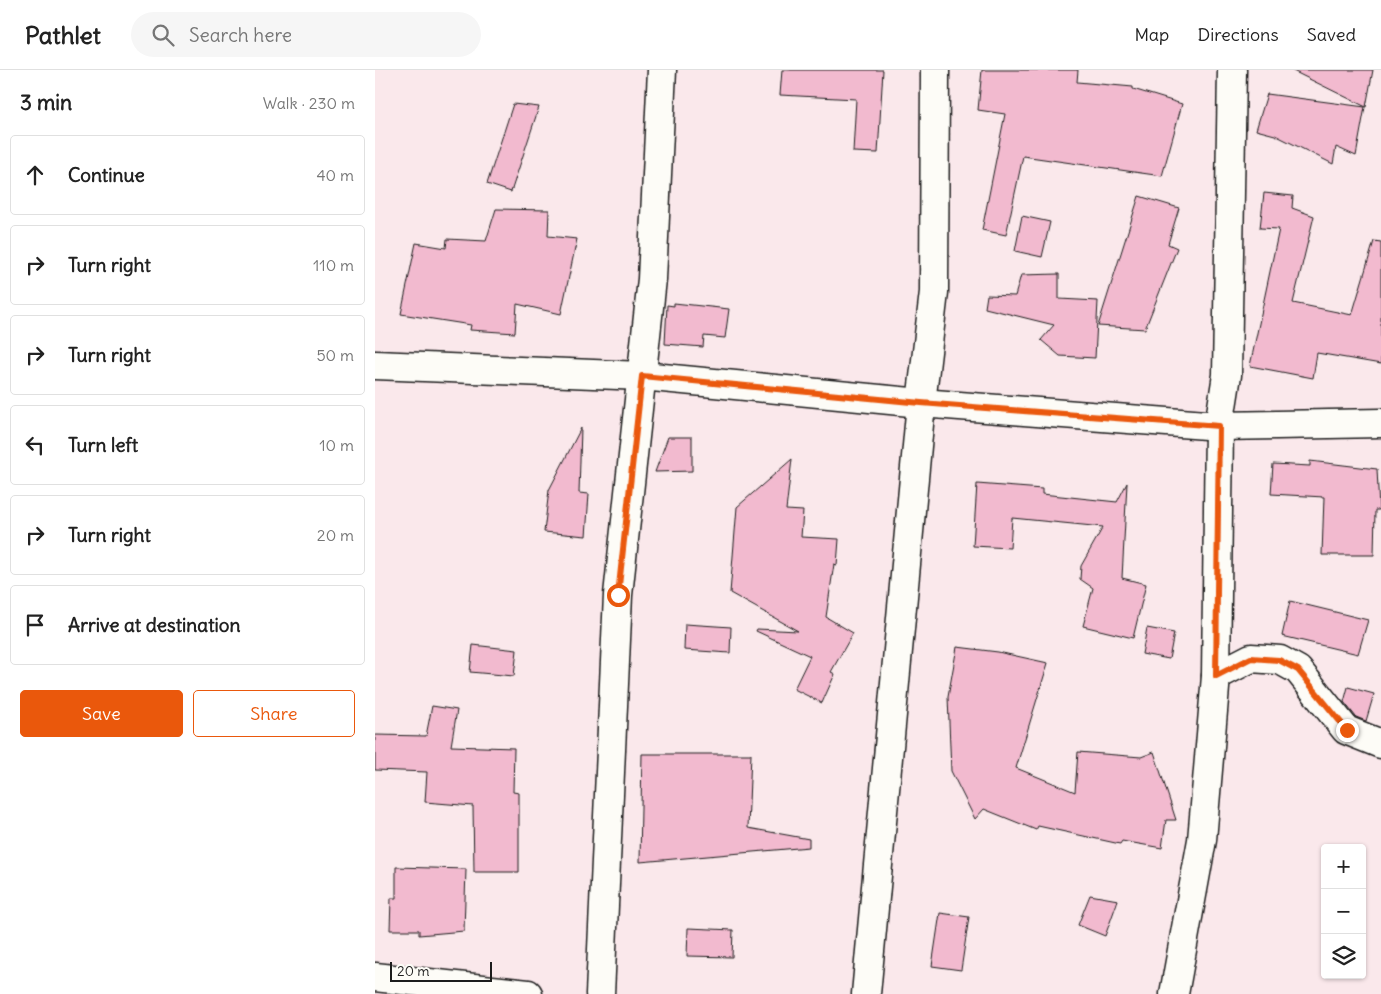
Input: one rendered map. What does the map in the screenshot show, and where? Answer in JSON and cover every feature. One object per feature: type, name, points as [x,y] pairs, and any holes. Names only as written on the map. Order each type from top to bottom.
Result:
[{"type":"street","points":[[599,994],[618,595],[652,279],[662,70]]},
{"type":"street","points":[[866,994],[921,403],[934,292],[935,70]]},
{"type":"street","points":[[1174,994],[1202,840],[1216,676],[1219,426],[1227,375],[1232,70]]},
{"type":"street","points":[[375,365],[642,376],[921,403],[1219,426],[1381,423]]},
{"type":"street","points":[[1216,676],[1251,658],[1279,660],[1298,670],[1347,730],[1381,744]]},
{"type":"street","points":[[375,977],[528,994]]},
{"type":"building","points":[[782,70],[883,70],[878,153],[853,152],[856,99],[780,95]]},
{"type":"building","points":[[982,70],[1078,70],[1077,82],[1133,87],[1133,89],[1182,104],[1162,176],[1023,156],[1006,235],[982,230],[1005,114],[978,110]]},
{"type":"building","points":[[1291,70],[1373,70],[1366,107]]},
{"type":"building","points":[[1267,94],[1365,107],[1356,156],[1336,147],[1333,164],[1275,135],[1256,130]]},
{"type":"building","points":[[513,104],[539,107],[511,192],[487,184]]},
{"type":"building","points":[[1264,193],[1293,196],[1292,208],[1314,216],[1293,303],[1352,315],[1374,241],[1381,242],[1381,364],[1317,353],[1313,378],[1250,366],[1279,229],[1260,228]]},
{"type":"building","points":[[1139,196],[1179,208],[1168,244],[1177,248],[1145,329],[1098,326]]},
{"type":"building","points":[[496,209],[549,210],[548,236],[577,239],[561,314],[517,304],[515,333],[470,330],[471,325],[401,314],[416,243],[446,248],[447,239],[486,241]]},
{"type":"building","points":[[1022,216],[1050,222],[1042,257],[1015,251]]},
{"type":"building","points":[[1059,274],[1059,299],[1098,301],[1095,358],[1060,356],[1041,340],[1054,325],[985,308],[987,295],[1015,296],[1021,275]]},
{"type":"building","points":[[674,303],[729,309],[725,338],[704,336],[703,347],[665,344],[667,305],[674,306]]},
{"type":"building","points":[[581,428],[579,493],[589,494],[586,536],[544,532],[549,490]]},
{"type":"building","points":[[668,437],[692,437],[692,471],[655,472]]},
{"type":"building","points":[[792,459],[786,510],[803,511],[801,537],[839,539],[837,565],[834,564],[826,617],[853,633],[831,672],[835,674],[822,703],[794,689],[810,656],[756,631],[757,629],[798,631],[730,593],[737,507]]},
{"type":"building","points":[[1310,461],[1377,469],[1379,510],[1375,510],[1374,555],[1322,555],[1324,497],[1271,494],[1273,464],[1310,466]]},
{"type":"building","points":[[1127,483],[1122,578],[1146,584],[1133,638],[1083,626],[1093,588],[1080,579],[1081,566],[1103,527],[1012,518],[1010,548],[973,546],[977,484],[1042,489],[1042,494],[1117,502]]},
{"type":"building","points":[[1290,601],[1368,620],[1358,654],[1282,636]]},
{"type":"building","points":[[685,624],[731,627],[730,653],[684,650]]},
{"type":"building","points":[[1147,628],[1174,633],[1169,659],[1142,654]]},
{"type":"building","points":[[473,645],[517,650],[514,676],[470,672]]},
{"type":"building","points":[[957,647],[998,652],[1048,663],[1016,768],[1075,792],[1078,752],[1141,757],[1154,752],[1176,820],[1166,820],[1162,848],[1122,841],[1120,844],[1038,826],[1036,830],[984,809],[975,819],[951,771],[948,697]]},
{"type":"building","points":[[1348,687],[1374,694],[1366,721],[1356,717],[1344,702]]},
{"type":"building","points":[[432,706],[457,710],[451,746],[514,748],[513,792],[519,793],[519,872],[474,872],[473,806],[425,802],[427,772],[375,770],[375,735],[426,736]]},
{"type":"building","points":[[642,754],[751,754],[748,828],[809,839],[809,847],[640,862]]},
{"type":"building","points":[[396,867],[466,869],[464,931],[419,935],[419,930],[390,930],[391,898],[396,898]]},
{"type":"building","points":[[1090,895],[1118,900],[1105,936],[1078,925]]},
{"type":"building","points":[[940,913],[969,917],[961,970],[932,966]]},
{"type":"building","points":[[688,928],[733,930],[732,957],[687,956]]},
{"type":"route","points":[[618,595],[642,376],[921,403],[1219,426],[1216,676],[1251,658],[1279,660],[1298,670],[1347,730]]}]
